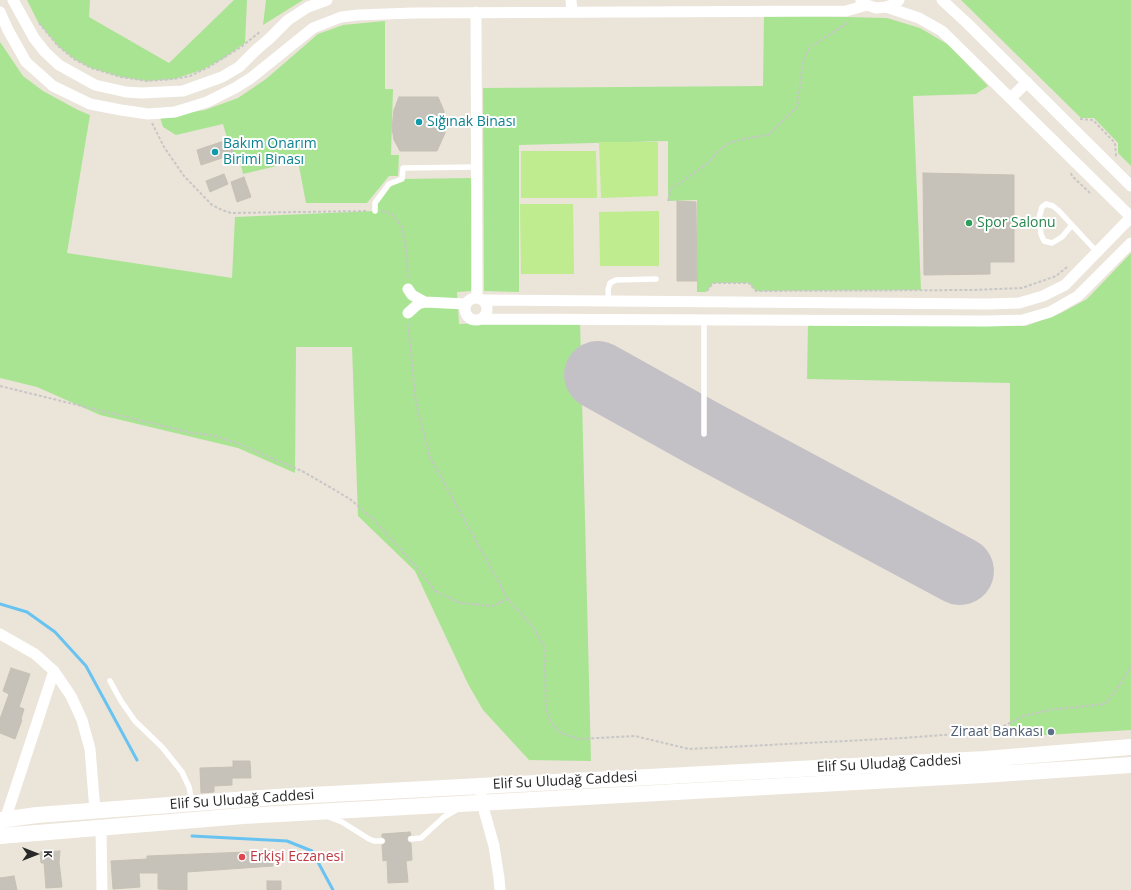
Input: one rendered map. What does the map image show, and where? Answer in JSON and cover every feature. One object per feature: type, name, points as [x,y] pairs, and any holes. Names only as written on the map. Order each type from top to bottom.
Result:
[{"type":"main road","name":"Elif Su Uludağ Caddesi","points":[[2,820],[38,815],[313,795],[985,759],[1131,747]]},
{"type":"main road","name":"Elif Su Uludağ Caddesi","points":[[0,836],[243,816],[975,776],[1131,765]]},
{"type":"street","points":[[13,0],[34,38],[45,52],[59,65],[95,85],[107,89],[142,93],[183,91],[204,84],[228,73],[239,67],[256,50],[269,40],[288,20],[308,7],[327,0]]},
{"type":"street","points":[[571,0],[572,12]]},
{"type":"street","points":[[0,12],[8,30],[26,62],[53,86],[90,104],[148,114],[175,112],[207,102],[235,88],[267,66],[313,28],[341,17],[378,14],[476,12],[846,11],[860,5],[876,8],[886,7],[895,4],[899,0]]},
{"type":"street","points":[[942,0],[1131,186]]},
{"type":"street","points":[[886,7],[918,18],[942,31],[1131,217],[1065,285],[1043,296],[1018,303],[988,304],[703,297],[609,301],[480,299],[469,300],[466,304],[465,310],[469,317],[475,320],[1023,320],[1050,312],[1078,296],[1131,243]]},
{"type":"street","points":[[476,12],[476,167],[480,299]]},
{"type":"street","points":[[256,50],[267,66]]},
{"type":"street","points":[[1011,98],[1027,82]]},
{"type":"street","points":[[1099,250],[1113,260]]},
{"type":"street","points":[[408,289],[412,295],[425,302]]},
{"type":"street","points":[[703,297],[704,320]]},
{"type":"street","points":[[480,299],[486,303],[488,310],[487,314],[482,319]]},
{"type":"street","points":[[609,301],[609,319]]},
{"type":"street","points":[[408,313],[418,304],[425,302],[466,304]]},
{"type":"street","points":[[0,634],[35,654],[54,672],[71,696],[82,720],[90,749],[95,811]]},
{"type":"street","points":[[2,820],[54,672]]},
{"type":"street","points":[[480,786],[482,803],[494,846],[500,878],[500,890]]},
{"type":"street","points":[[101,828],[102,890]]},
{"type":"lane","points":[[375,211],[375,203],[389,184],[402,179],[403,168],[476,167]]},
{"type":"lane","points":[[1072,225],[1062,237],[1052,243],[1044,241],[1041,234],[1039,218],[1042,207],[1046,204],[1053,206],[1099,250]]},
{"type":"lane","points":[[609,301],[608,290],[610,283],[616,280],[656,279]]},
{"type":"lane","points":[[704,320],[704,434]]},
{"type":"lane","points":[[110,681],[121,701],[135,721],[162,746],[182,772],[189,787],[193,804]]},
{"type":"lane","points":[[411,839],[421,838],[444,818],[466,804]]},
{"type":"lane","points":[[311,812],[342,822],[369,839],[374,841],[382,841]]},
{"type":"path","points":[[668,201],[671,189],[708,163],[718,151],[729,143],[747,138],[768,135],[797,107],[803,63],[810,47],[852,20],[860,5]]},
{"type":"path","points":[[38,22],[58,46],[74,59],[91,68],[121,77],[147,80],[174,79],[190,76],[209,67],[241,47],[262,30]]},
{"type":"path","points":[[148,114],[164,147],[184,176],[212,205],[222,210],[231,213],[380,211],[392,214],[402,227],[407,255],[408,289]]},
{"type":"path","points":[[1075,114],[1081,120],[1093,120],[1115,143],[1116,156],[1121,161]]},
{"type":"path","points":[[703,297],[713,283],[749,283],[756,291],[972,290],[1022,288],[1056,276],[1067,267]]},
{"type":"path","points":[[408,313],[416,404],[430,457],[508,599],[533,628],[544,646],[546,710],[552,724],[561,733],[579,739],[636,736],[689,749],[904,738],[982,732],[1004,726],[1024,716],[1049,710],[1105,704],[1117,689],[1131,666]]},
{"type":"path","points":[[0,386],[185,432],[210,434],[237,443],[304,472],[350,499],[378,525],[418,569],[435,591],[460,603],[492,606],[508,599]]},
{"type":"green space","points":[[27,0],[90,0],[89,17],[169,63],[234,0],[247,0],[245,43],[224,58],[202,70],[174,79],[147,81],[121,77],[91,68],[74,59],[58,46],[38,22]]},
{"type":"green space","points":[[266,0],[303,0],[263,25]]},
{"type":"green space","points":[[961,0],[1131,0],[1131,166],[1118,153],[1118,143],[1094,118],[1081,118]]},
{"type":"green space","points":[[764,15],[887,18],[920,28],[949,45],[988,86],[976,94],[913,96],[921,290],[756,291],[749,283],[713,283],[706,292],[697,292],[697,200],[668,201],[668,141],[519,145],[519,292],[484,291],[483,88],[763,86]]},
{"type":"green space","points":[[385,21],[385,89],[393,89],[391,155],[399,155],[398,176],[389,176],[367,203],[306,203],[298,161],[243,174],[240,161],[234,163],[223,124],[176,135],[163,127],[160,117],[205,110],[238,98],[266,79],[318,34],[343,25]]},
{"type":"green space","points":[[0,42],[23,76],[43,91],[90,115],[67,253],[232,278],[235,217],[374,211],[378,202],[388,188],[402,179],[472,178],[471,291],[457,292],[459,324],[580,319],[591,761],[529,760],[483,710],[468,684],[415,571],[358,516],[352,347],[296,347],[295,473],[238,448],[100,415],[37,387],[0,378]]},
{"type":"green space","points":[[599,142],[658,142],[658,196],[601,198]]},
{"type":"green space","points":[[521,151],[596,151],[597,198],[521,198]]},
{"type":"green space","points":[[520,204],[573,204],[574,274],[521,274]]},
{"type":"green space","points":[[659,211],[659,266],[600,266],[599,212]]},
{"type":"green space","points":[[1131,253],[1131,730],[1010,737],[1010,383],[807,379],[808,324],[1026,326],[1061,313],[1087,299]]},
{"type":"building","name":"Sığınak Binası","points":[[399,97],[438,97],[444,111],[445,133],[437,151],[400,151],[394,140],[392,128],[394,110]]},
{"type":"building","name":"Bakım Onarım Birimi Binası","points":[[230,139],[234,154],[201,165],[197,150]]},
{"type":"building","name":"Spor Salonu","points":[[923,173],[1014,175],[1014,262],[990,262],[990,274],[924,275]]},
{"type":"building","name":"Bakım Onarım Birimi Binası","points":[[224,174],[228,184],[210,192],[206,181]]},
{"type":"building","name":"Bakım Onarım Birimi Binası","points":[[244,177],[251,197],[237,202],[231,182]]},
{"type":"building","points":[[677,201],[696,202],[697,281],[677,281]]},
{"type":"building","points":[[11,668],[30,674],[19,707],[24,709],[22,720],[15,739],[0,733],[0,719],[9,694],[3,691]]},
{"type":"building","points":[[233,761],[250,761],[251,778],[232,778],[232,785],[214,786],[214,792],[201,793],[200,768],[233,767]]},
{"type":"building","points":[[410,832],[411,835],[408,836],[407,839],[408,842],[411,843],[412,860],[406,861],[408,882],[388,883],[387,860],[383,861],[382,845],[386,841],[382,837],[382,834]]},
{"type":"building","points":[[60,851],[59,862],[62,887],[46,888],[44,863],[41,863],[40,852]]},
{"type":"building","points":[[272,851],[273,866],[187,872],[187,890],[158,889],[158,873],[139,873],[140,887],[113,889],[111,861],[147,859],[147,856]]},
{"type":"building","points":[[14,876],[17,890],[0,890],[0,878]]},
{"type":"building","points":[[267,881],[281,881],[281,890],[267,890]]},
{"type":"waterway","points":[[0,604],[27,612],[55,632],[86,666],[137,760]]},
{"type":"waterway","points":[[192,836],[287,841],[312,851],[333,890]]},
{"type":"runway","points":[[598,375],[704,434],[960,571]]},
{"type":"place","name":"Sığınak Binası","points":[[419,122]]},
{"type":"place","name":"Bakım Onarım Birimi Binası","points":[[215,152]]},
{"type":"place","name":"Spor Salonu","points":[[969,223]]},
{"type":"place","name":"Ziraat Bankası","points":[[1051,732]]},
{"type":"place","name":"Erkişi Eczanesi","points":[[242,857]]}]
